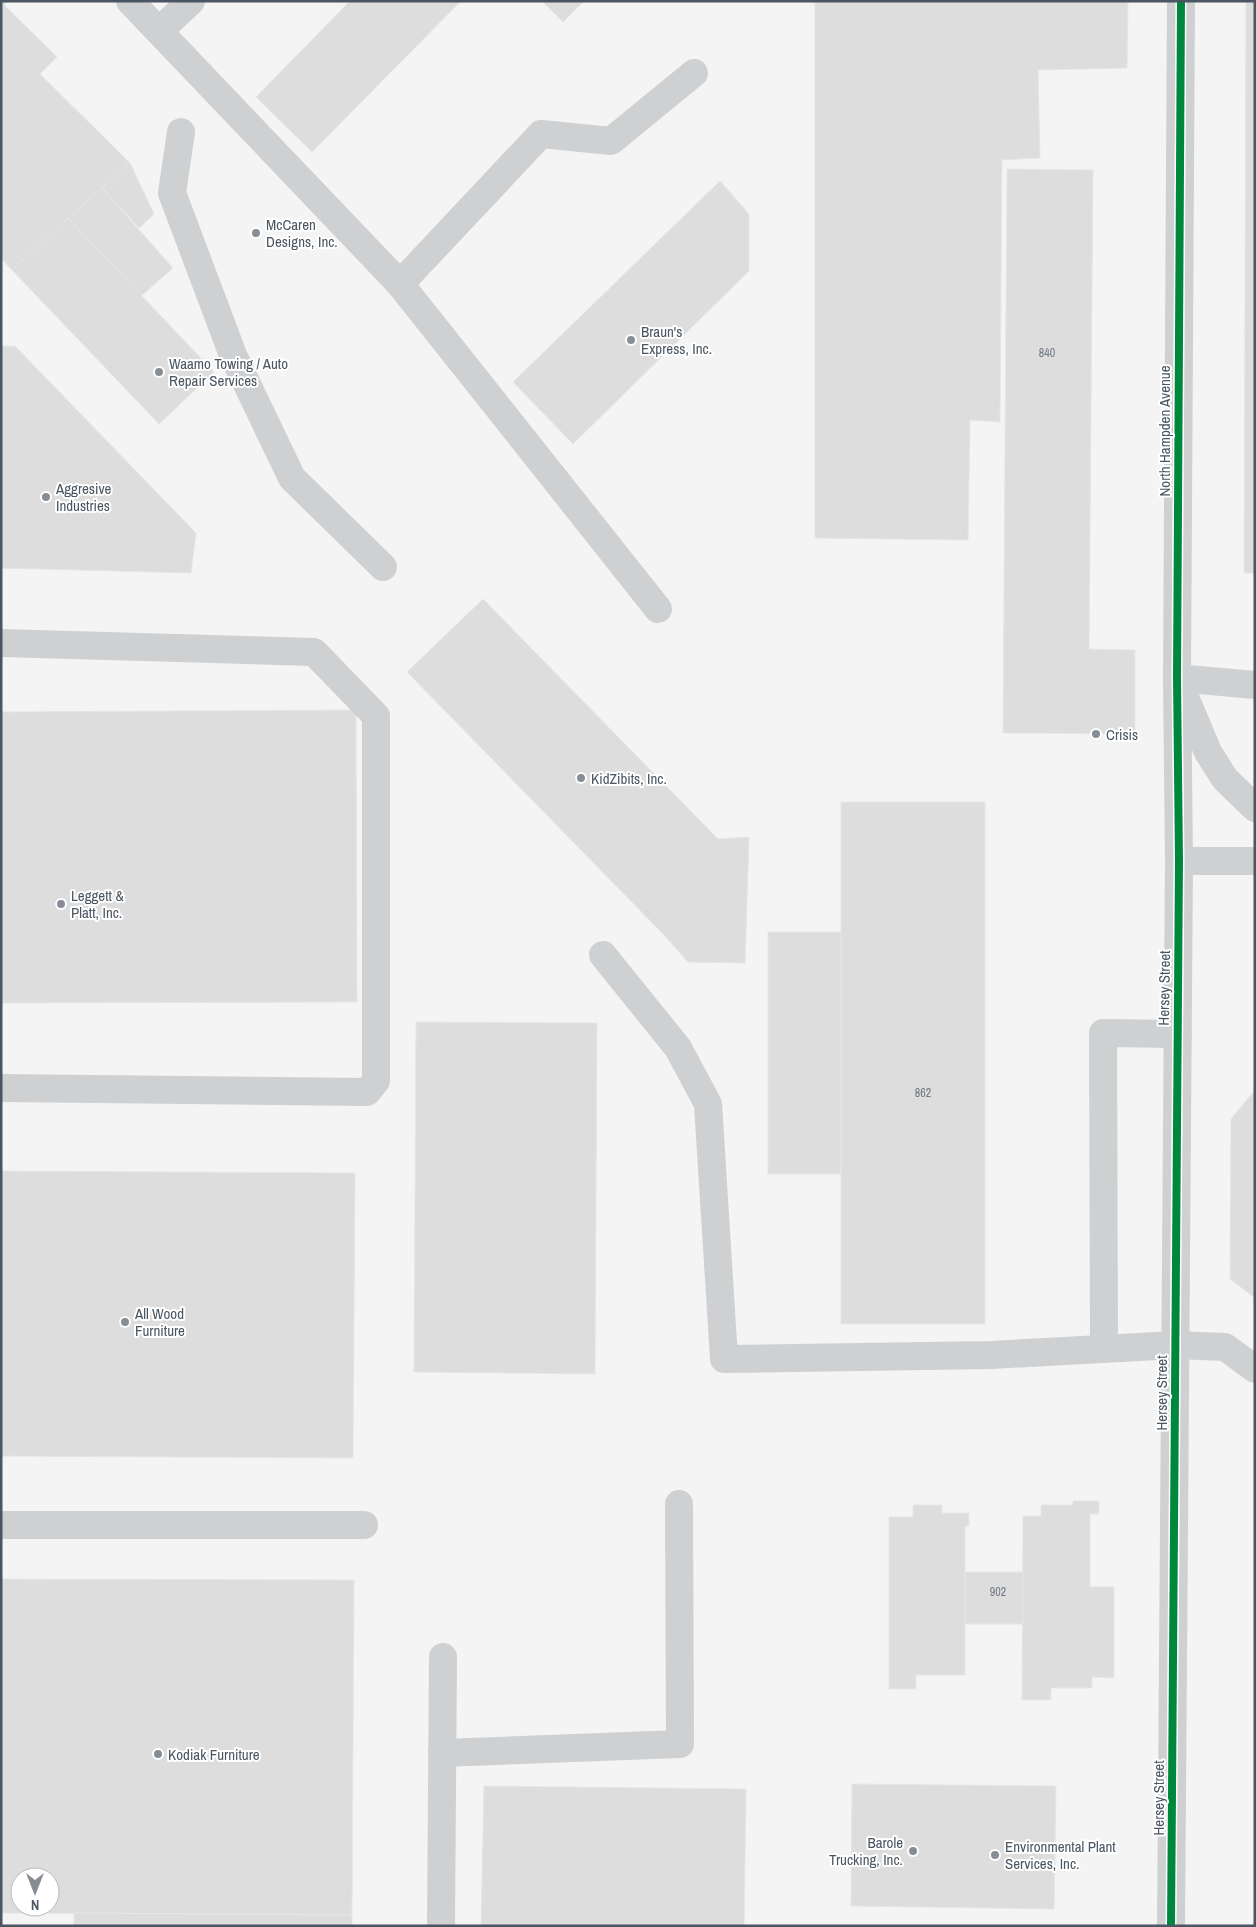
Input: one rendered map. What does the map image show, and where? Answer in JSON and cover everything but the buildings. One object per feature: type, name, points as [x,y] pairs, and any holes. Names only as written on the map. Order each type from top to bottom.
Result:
[{"type":"street","points":[[130,1],[400,284],[658,609]]},
{"type":"street","points":[[159,31],[191,1]]},
{"type":"street","name":"North Hampden Avenue","points":[[1179,861],[1177,678],[1181,1]]},
{"type":"street","points":[[400,284],[541,134],[610,141],[694,73]]},
{"type":"street","points":[[181,132],[172,192],[233,355],[292,478],[383,567]]},
{"type":"street","points":[[1,643],[314,652],[376,716],[376,1081],[367,1092],[1,1088]]},
{"type":"street","points":[[1177,678],[1255,684]]},
{"type":"street","name":"North Hampden Avenue","points":[[1177,678],[1208,752],[1225,779],[1255,808]]},
{"type":"street","points":[[1179,861],[1255,861]]},
{"type":"street","name":"Hersey Street","points":[[1171,1926],[1179,861]]},
{"type":"street","points":[[603,955],[678,1048],[708,1104],[724,1358],[991,1355],[1175,1345],[1225,1348],[1255,1369]]},
{"type":"street","points":[[1104,1349],[1103,1033],[1178,1034]]},
{"type":"street","points":[[442,1753],[680,1744],[680,1504]]},
{"type":"street","points":[[1,1525],[364,1525]]},
{"type":"street","points":[[440,1926],[443,1657]]},
{"type":"cycle path","points":[[1171,1926],[1179,861],[1177,678],[1181,1]]},
{"type":"place","name":"McCaren Designs, Inc.","points":[[256,233]]},
{"type":"place","name":"Braun's Express, Inc.","points":[[631,340]]},
{"type":"place","name":"Waamo Towing / Auto Repair Services","points":[[159,372]]},
{"type":"place","name":"Aggresive Industries","points":[[46,497]]},
{"type":"place","name":"Crisis","points":[[1096,734]]},
{"type":"place","name":"KidZibits, Inc.","points":[[581,778]]},
{"type":"place","name":"Leggett & Platt, Inc.","points":[[61,904]]},
{"type":"place","name":"All Wood Furniture","points":[[125,1322]]},
{"type":"place","name":"Kodiak Furniture","points":[[158,1754]]},
{"type":"place","name":"Barole Trucking, Inc.","points":[[913,1851]]},
{"type":"place","name":"Environmental Plant Services, Inc.","points":[[995,1855]]}]
